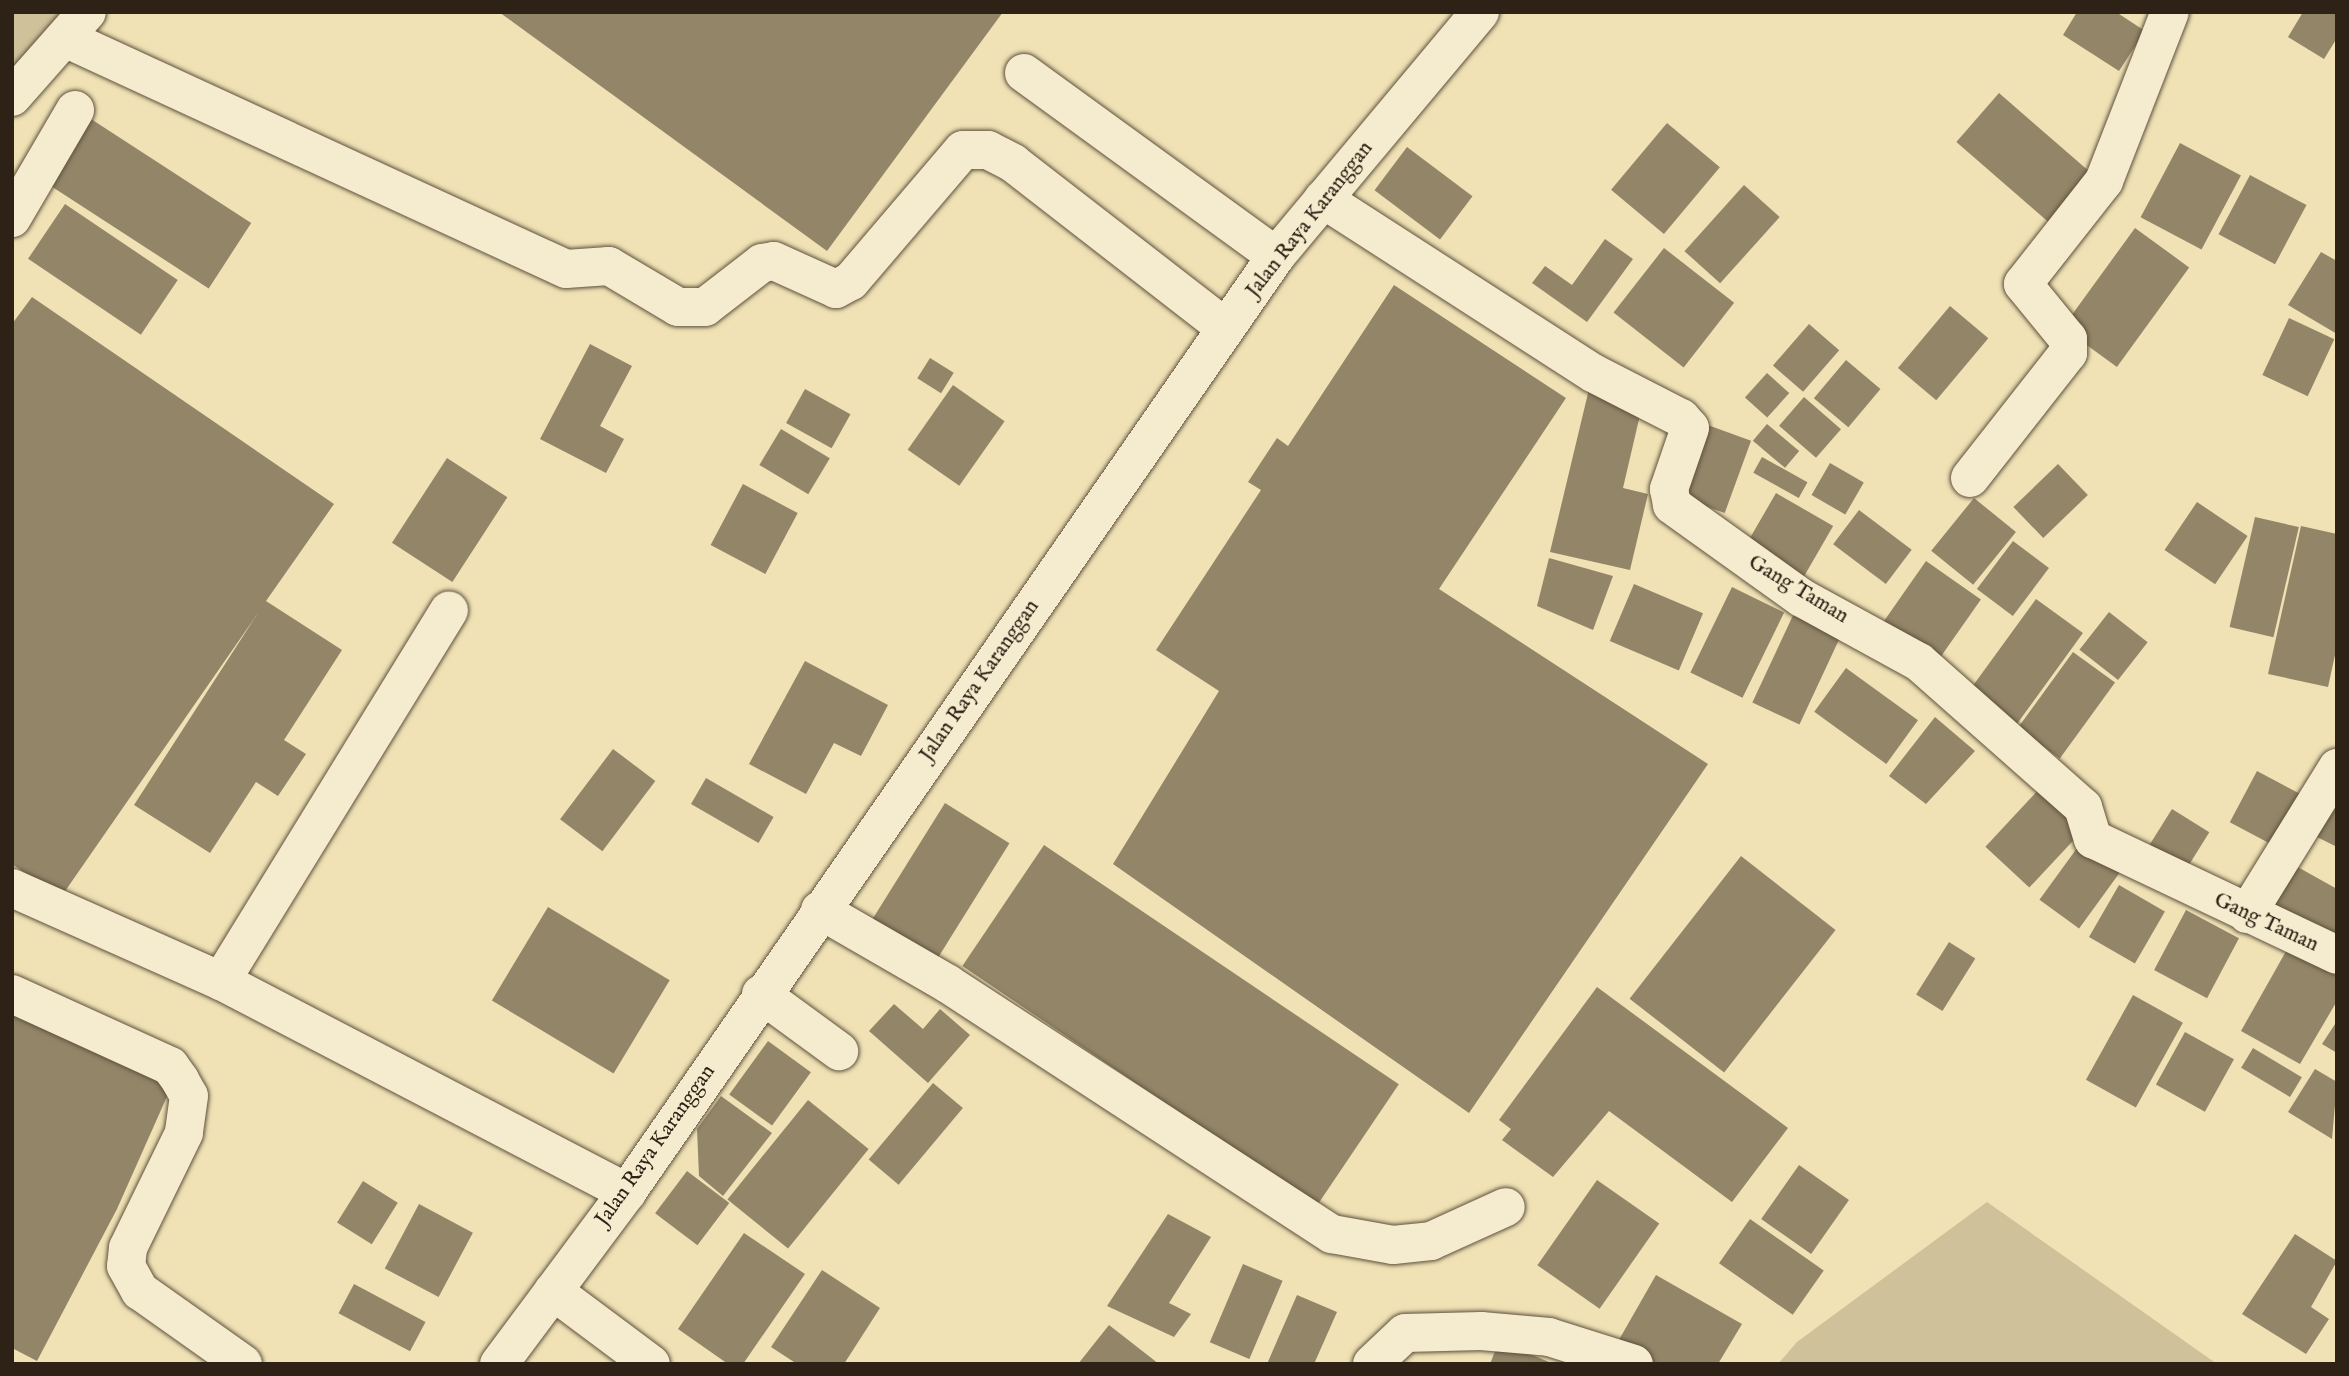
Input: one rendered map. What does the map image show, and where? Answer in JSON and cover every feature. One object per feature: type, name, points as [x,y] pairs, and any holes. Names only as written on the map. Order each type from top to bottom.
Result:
[{"type":"street","name":"Jalan Raya Karanggan","points":[[499,1364],[627,1192],[761,994],[1276,256],[1480,12]]},
{"type":"street","points":[[1970,478],[2070,349],[2023,284],[2104,181],[2170,12]]},
{"type":"street","points":[[12,97],[77,25],[566,269],[609,266],[678,307],[705,307],[762,263],[775,261],[836,289],[851,281],[963,150],[988,150],[1013,163],[1226,328]]},
{"type":"street","points":[[1024,74],[1276,256]]},
{"type":"street","points":[[12,218],[75,110]]},
{"type":"street","name":"Gang Taman","points":[[1324,199],[1593,373],[1681,418],[1690,428],[1669,489],[1672,505],[1685,517],[1802,597],[1910,655],[2083,807],[2093,839],[2337,956]]},
{"type":"street","points":[[221,981],[449,611]]},
{"type":"street","points":[[2247,914],[2337,768]]},
{"type":"street","points":[[12,888],[221,981],[627,1192]]},
{"type":"street","points":[[820,910],[948,984],[1332,1234],[1393,1245],[1431,1241],[1506,1207]]},
{"type":"street","points":[[12,994],[170,1066],[180,1080],[189,1096],[184,1133],[128,1248],[126,1266],[140,1291],[243,1364]]},
{"type":"street","points":[[761,994],[839,1051]]},
{"type":"street","points":[[553,1291],[651,1364]]},
{"type":"street","points":[[1371,1364],[1405,1333],[1481,1331],[1549,1336],[1634,1364]]},
{"type":"shaded area","points":[[12,12],[87,12],[12,97]]},
{"type":"shaded area","points":[[1987,1202],[2217,1364],[1778,1364],[1797,1342]]},
{"type":"building","points":[[499,12],[1003,12],[827,251]]},
{"type":"building","points":[[2077,12],[2116,12],[2145,31],[2119,71],[2063,35]]},
{"type":"building","points":[[2303,12],[2337,12],[2337,38],[2324,59],[2288,37]]},
{"type":"building","points":[[1999,93],[2097,178],[2054,227],[1956,142]]},
{"type":"building","points":[[91,119],[251,223],[209,288],[49,184]]},
{"type":"building","points":[[1667,123],[1720,167],[1664,234],[1611,190]]},
{"type":"building","points":[[2180,143],[2241,175],[2201,250],[2141,217]]},
{"type":"building","points":[[1407,147],[1472,196],[1440,239],[1375,190]]},
{"type":"building","points":[[2250,175],[2307,205],[2275,264],[2219,234]]},
{"type":"building","points":[[1744,185],[1780,217],[1720,283],[1684,251]]},
{"type":"building","points":[[65,204],[178,280],[141,335],[28,259]]},
{"type":"building","points":[[2135,228],[2189,267],[2117,367],[2063,328]]},
{"type":"building","points":[[1605,239],[1633,259],[1587,322],[1532,283],[1545,266],[1572,285]]},
{"type":"building","points":[[1664,248],[1734,303],[1684,367],[1614,313]]},
{"type":"building","points":[[2321,252],[2337,261],[2337,334],[2288,305]]},
{"type":"building","points":[[1394,285],[1566,398],[1439,589],[1708,764],[1469,1113],[1113,864],[1219,691],[1156,650],[1261,490],[1248,482],[1277,438],[1288,446]]},
{"type":"building","points":[[32,297],[334,504],[266,601],[342,650],[284,740],[306,754],[278,796],[256,782],[210,853],[134,805],[258,613],[61,897],[12,864],[12,324]]},
{"type":"building","points":[[1950,306],[1988,338],[1936,400],[1898,368]]},
{"type":"building","points":[[2289,318],[2334,339],[2308,396],[2262,375]]},
{"type":"building","points":[[1809,324],[1839,350],[1803,392],[1773,366]]},
{"type":"building","points":[[590,344],[632,366],[600,426],[624,439],[606,473],[540,439]]},
{"type":"building","points":[[930,358],[954,373],[941,393],[917,378]]},
{"type":"building","points":[[1846,360],[1880,389],[1848,427],[1814,398]]},
{"type":"building","points":[[1767,373],[1789,393],[1767,418],[1745,398]]},
{"type":"building","points":[[953,385],[1005,421],[959,486],[908,450]]},
{"type":"building","points":[[805,389],[850,414],[832,448],[786,423]]},
{"type":"building","points":[[1589,389],[1643,402],[1623,488],[1648,494],[1630,570],[1550,552]]},
{"type":"building","points":[[1804,397],[1841,429],[1816,458],[1779,426]]},
{"type":"building","points":[[1705,424],[1751,441],[1725,513],[1679,496]]},
{"type":"building","points":[[1767,424],[1799,451],[1785,468],[1753,441]]},
{"type":"building","points":[[781,429],[830,458],[808,494],[759,465]]},
{"type":"building","points":[[1762,457],[1807,482],[1799,498],[1753,473]]},
{"type":"building","points":[[447,458],[507,497],[452,582],[392,543]]},
{"type":"building","points":[[1830,463],[1864,482],[1845,515],[1812,495]]},
{"type":"building","points":[[2058,464],[2088,495],[2043,538],[2013,507]]},
{"type":"building","points":[[743,484],[798,513],[765,574],[711,545]]},
{"type":"building","points":[[1776,493],[1833,526],[1803,579],[1746,546]]},
{"type":"building","points":[[1974,498],[2016,532],[1973,585],[1931,551]]},
{"type":"building","points":[[2197,502],[2248,536],[2215,584],[2165,550]]},
{"type":"building","points":[[1859,510],[1912,550],[1886,584],[1833,544]]},
{"type":"building","points":[[2255,517],[2299,527],[2273,637],[2230,627]]},
{"type":"building","points":[[2301,526],[2337,534],[2337,646],[2328,687],[2268,674]]},
{"type":"building","points":[[2013,541],[2049,568],[2013,616],[1977,589]]},
{"type":"building","points":[[1549,558],[1613,576],[1593,630],[1537,606]]},
{"type":"building","points":[[1926,561],[1981,599],[1934,667],[1879,628]]},
{"type":"building","points":[[1634,584],[1703,613],[1679,670],[1610,641]]},
{"type":"building","points":[[1732,587],[1784,612],[1742,698],[1690,672]]},
{"type":"building","points":[[2036,599],[2083,633],[2015,727],[1968,693]]},
{"type":"building","points":[[1795,611],[1842,633],[1799,725],[1752,703]]},
{"type":"building","points":[[2109,612],[2148,642],[2118,680],[2079,650]]},
{"type":"building","points":[[2073,652],[2115,683],[2060,759],[2018,728]]},
{"type":"building","points":[[805,661],[888,705],[861,756],[834,743],[806,794],[749,764]]},
{"type":"building","points":[[1846,668],[1918,720],[1886,764],[1814,712]]},
{"type":"building","points":[[1935,717],[1975,751],[1926,804],[1889,776]]},
{"type":"building","points":[[613,749],[655,781],[602,851],[560,819]]},
{"type":"building","points":[[2257,771],[2306,797],[2278,848],[2230,822]]},
{"type":"building","points":[[706,778],[774,817],[759,843],[691,804]]},
{"type":"building","points":[[2042,786],[2086,827],[2029,888],[1985,847]]},
{"type":"building","points":[[2337,797],[2337,847],[2315,836]]},
{"type":"building","points":[[945,803],[1009,843],[934,964],[870,923]]},
{"type":"building","points":[[2172,809],[2209,832],[2182,876],[2144,853]]},
{"type":"building","points":[[2080,844],[2120,873],[2079,929],[2039,900]]},
{"type":"building","points":[[1044,845],[1399,1084],[1317,1205],[962,966]]},
{"type":"building","points":[[1741,856],[1836,930],[1724,1073],[1630,999]]},
{"type":"building","points":[[2287,861],[2337,889],[2337,951],[2260,907]]},
{"type":"building","points":[[2119,885],[2165,911],[2135,963],[2089,937]]},
{"type":"building","points":[[548,907],[670,980],[614,1074],[492,1000]]},
{"type":"building","points":[[2186,910],[2239,938],[2207,998],[2154,970]]},
{"type":"building","points":[[1949,942],[1975,958],[1942,1011],[1916,995]]},
{"type":"building","points":[[2289,946],[2337,973],[2337,1001],[2300,1064],[2241,1031]]},
{"type":"building","points":[[1597,987],[1788,1128],[1732,1202],[1609,1111],[1553,1177],[1502,1140],[1511,1129],[1499,1120]]},
{"type":"building","points":[[2133,995],[2183,1023],[2136,1107],[2086,1080]]},
{"type":"building","points":[[12,1002],[173,1083],[117,1209],[37,1361],[12,1348]]},
{"type":"building","points":[[894,1004],[923,1029],[940,1009],[970,1035],[928,1083],[869,1031]]},
{"type":"building","points":[[2337,1021],[2337,1053],[2322,1044]]},
{"type":"building","points":[[2185,1032],[2234,1059],[2205,1112],[2156,1084]]},
{"type":"building","points":[[768,1041],[811,1072],[772,1126],[729,1094]]},
{"type":"building","points":[[2253,1048],[2302,1077],[2290,1097],[2241,1068]]},
{"type":"building","points":[[2315,1069],[2337,1082],[2332,1139],[2288,1112]]},
{"type":"building","points":[[933,1083],[963,1108],[899,1185],[869,1160]]},
{"type":"building","points":[[721,1096],[772,1133],[723,1196],[699,1176],[697,1129]]},
{"type":"building","points":[[808,1100],[869,1149],[788,1249],[727,1199]]},
{"type":"building","points":[[1799,1165],[1849,1200],[1811,1254],[1761,1219]]},
{"type":"building","points":[[687,1171],[729,1203],[697,1245],[655,1213]]},
{"type":"building","points":[[1597,1180],[1659,1224],[1600,1309],[1537,1265]]},
{"type":"building","points":[[363,1181],[398,1203],[372,1244],[337,1223]]},
{"type":"building","points":[[419,1204],[473,1233],[439,1297],[385,1268]]},
{"type":"building","points":[[1168,1214],[1211,1237],[1169,1303],[1191,1314],[1174,1337],[1107,1306]]},
{"type":"building","points":[[1750,1219],[1824,1271],[1793,1315],[1719,1263]]},
{"type":"building","points":[[744,1233],[805,1274],[743,1364],[728,1364],[678,1329]]},
{"type":"building","points":[[2295,1234],[2337,1261],[2311,1307],[2329,1319],[2306,1354],[2242,1314]]},
{"type":"building","points":[[1243,1264],[1283,1281],[1249,1359],[1210,1342]]},
{"type":"building","points":[[822,1270],[880,1308],[844,1364],[797,1364],[771,1347]]},
{"type":"building","points":[[1656,1275],[1742,1324],[1718,1364],[1648,1364],[1616,1345]]},
{"type":"building","points":[[354,1284],[426,1322],[410,1351],[339,1313]]},
{"type":"building","points":[[1297,1295],[1337,1312],[1314,1364],[1267,1364]]},
{"type":"building","points":[[1109,1325],[1159,1364],[1078,1364]]},
{"type":"building","points":[[1499,1341],[1549,1362],[1490,1364]]}]
